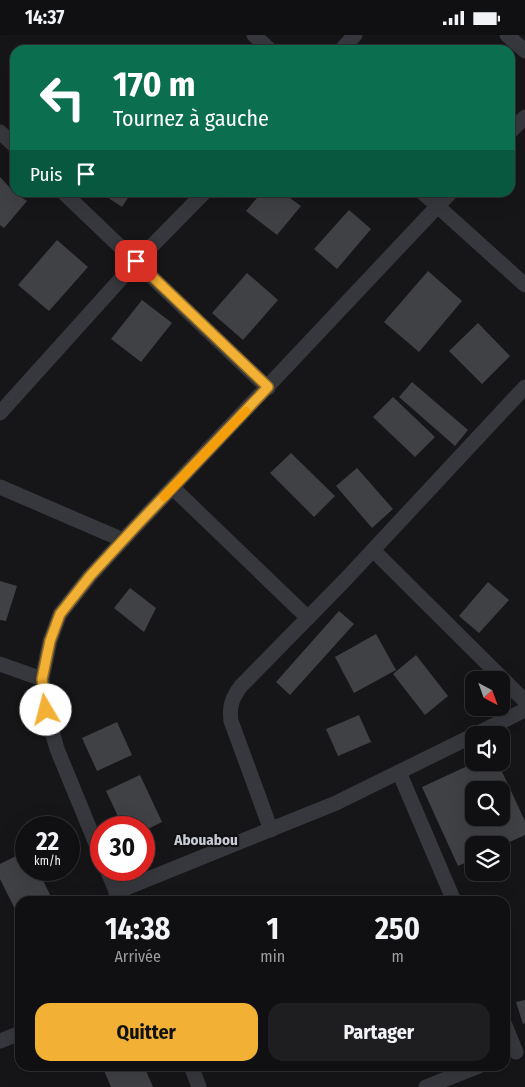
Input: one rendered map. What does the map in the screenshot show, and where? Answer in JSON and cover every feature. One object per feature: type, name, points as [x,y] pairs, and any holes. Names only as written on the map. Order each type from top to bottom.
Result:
[{"type":"street","points":[[254,35],[265,45]]},
{"type":"street","points":[[346,45],[355,35]]},
{"type":"street","points":[[508,35],[525,51]]},
{"type":"street","points":[[515,127],[525,117]]},
{"type":"street","points":[[0,132],[10,141]]},
{"type":"street","points":[[68,197],[268,387]]},
{"type":"street","points":[[0,413],[136,261],[200,197]]},
{"type":"street","points":[[427,197],[525,285]]},
{"type":"street","points":[[90,829],[58,749],[46,710],[42,679],[50,641],[60,614],[90,576],[446,197]]},
{"type":"street","points":[[271,830],[231,721],[230,708],[233,697],[241,686],[373,550],[525,387]]},
{"type":"street","points":[[0,487],[123,541]]},
{"type":"street","points":[[173,488],[308,618]]},
{"type":"street","points":[[373,550],[525,701]]},
{"type":"street","points":[[0,664],[42,679]]},
{"type":"street","points":[[121,896],[336,803],[525,710]]},
{"type":"street","points":[[399,772],[452,896]]},
{"type":"street","points":[[112,881],[119,896]]},
{"type":"street","points":[[0,1041],[15,1035]]},
{"type":"street","points":[[510,1038],[515,1052]]},
{"type":"street","points":[[193,1071],[199,1087]]},
{"type":"street","points":[[426,1087],[447,1083],[470,1071]]},
{"type":"building","points":[[0,177],[10,188],[10,197],[21,197],[27,201],[4,228],[0,225]]},
{"type":"building","points":[[107,197],[128,197],[122,207]]},
{"type":"building","points":[[258,197],[289,197],[301,206],[277,235],[246,211]]},
{"type":"building","points":[[349,210],[371,229],[337,269],[314,249]]},
{"type":"building","points":[[57,240],[88,267],[49,311],[18,285]]},
{"type":"building","points":[[428,271],[462,301],[419,352],[384,322]]},
{"type":"building","points":[[247,273],[278,300],[243,340],[212,313]]},
{"type":"building","points":[[142,300],[172,323],[141,362],[111,339]]},
{"type":"building","points":[[478,323],[510,356],[482,384],[449,351]]},
{"type":"building","points":[[412,382],[468,430],[455,446],[399,397]]},
{"type":"building","points":[[393,397],[435,437],[415,457],[373,417]]},
{"type":"building","points":[[291,453],[335,496],[314,517],[270,473]]},
{"type":"building","points":[[357,468],[393,509],[372,528],[336,486]]},
{"type":"building","points":[[0,581],[17,586],[6,621],[0,620]]},
{"type":"building","points":[[488,582],[509,600],[479,633],[459,616]]},
{"type":"building","points":[[130,588],[156,608],[144,632],[114,608]]},
{"type":"building","points":[[339,611],[354,624],[290,695],[276,682]]},
{"type":"building","points":[[376,634],[396,670],[354,693],[335,657]]},
{"type":"building","points":[[416,655],[448,696],[425,715],[393,674]]},
{"type":"building","points":[[359,715],[371,742],[338,756],[326,729]]},
{"type":"building","points":[[117,722],[132,755],[97,771],[82,738]]},
{"type":"building","points":[[465,767],[465,771],[502,771],[506,781],[465,781],[465,826],[510,826],[510,789],[525,821],[525,835],[510,842],[510,836],[465,836],[465,863],[458,866],[422,787]]},
{"type":"building","points":[[140,775],[162,822],[155,826],[155,816],[118,816],[106,791]]},
{"type":"building","points":[[15,856],[15,881],[43,881],[51,896],[15,896],[15,909],[0,879],[0,864]]},
{"type":"building","points":[[525,1000],[525,1023],[523,1024],[516,1002]]},
{"type":"building","points":[[104,1071],[146,1071],[153,1087],[111,1087]]},
{"type":"slow traffic","points":[[164,497],[246,411]]},
{"type":"district","name":"Abouabou","points":[[206,840]]},
{"type":"route","points":[[46,710],[42,679],[50,641],[60,614],[90,576],[268,387],[136,261]]}]
